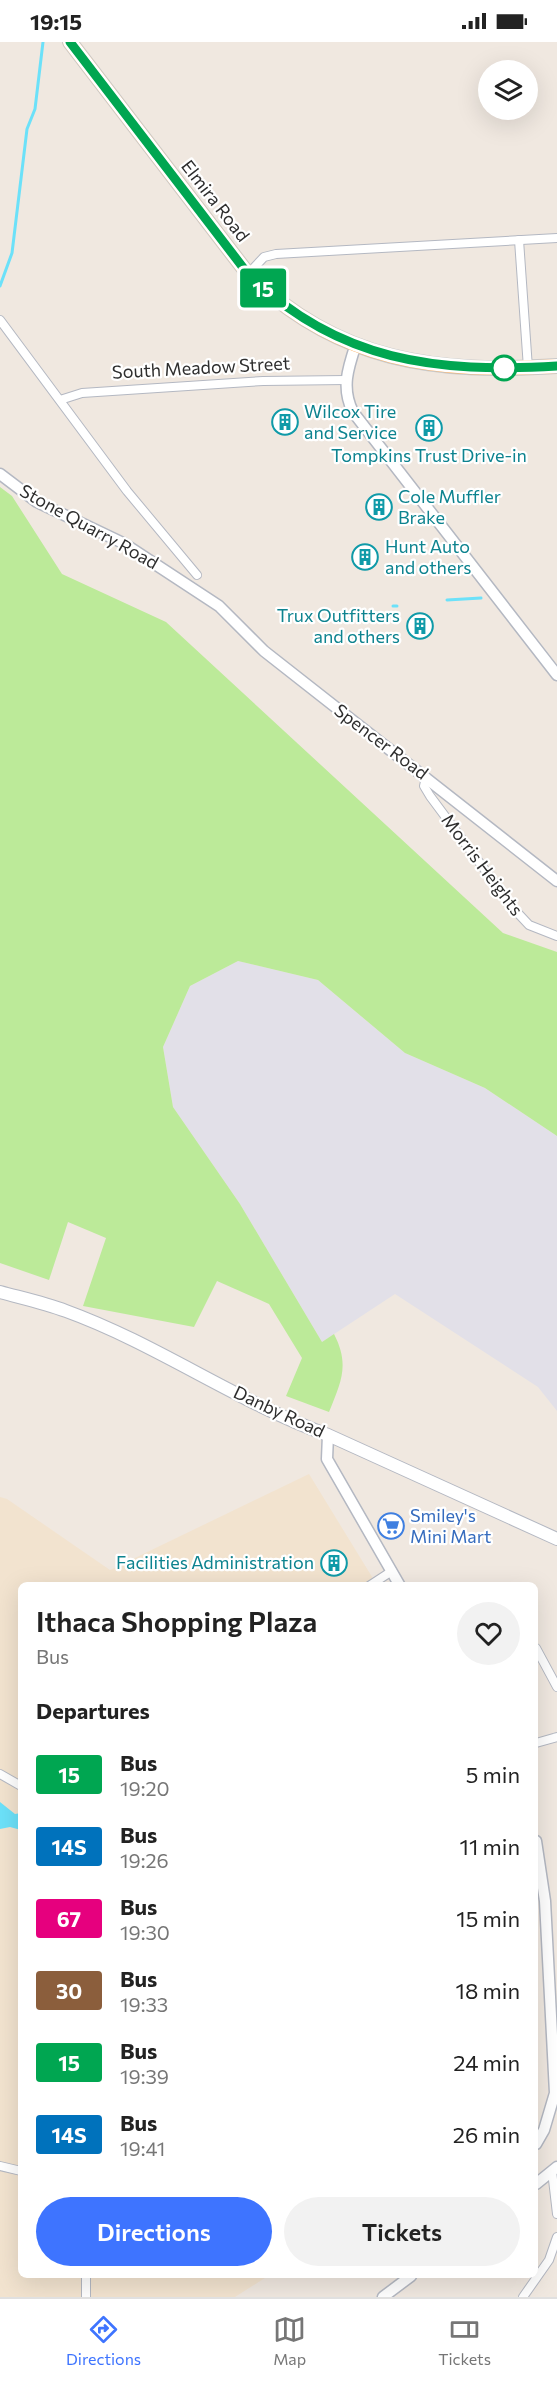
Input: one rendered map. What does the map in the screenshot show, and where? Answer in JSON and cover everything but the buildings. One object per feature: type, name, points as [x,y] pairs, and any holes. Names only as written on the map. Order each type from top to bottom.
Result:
[{"type":"highway","name":"Elmira Road","points":[[70,42],[248,274],[268,294],[302,318],[333,335],[356,344]]},
{"type":"highway","points":[[356,344],[437,366],[479,369],[557,366]]},
{"type":"main road","name":"Danby Road","points":[[0,1292],[66,1311],[183,1365],[291,1422],[328,1435],[557,1539]]},
{"type":"street","points":[[248,274],[264,257],[276,254],[557,238]]},
{"type":"street","points":[[519,240],[528,368]]},
{"type":"street","points":[[0,320],[127,491],[197,575]]},
{"type":"street","points":[[356,344],[346,380],[350,405],[366,430],[557,675]]},
{"type":"street","name":"South Meadow Street","points":[[60,400],[82,393],[263,381],[346,380]]},
{"type":"street","name":"Stone Quarry Road","points":[[0,474],[37,502],[123,543],[209,598]]},
{"type":"street","name":"Spencer Road","points":[[209,598],[232,617],[264,651],[557,881]]},
{"type":"street","name":"Morris Heights","points":[[426,777],[424,786],[430,796],[514,909],[529,925],[557,936]]},
{"type":"street","points":[[328,1435],[327,1459],[398,1582]]},
{"type":"street","points":[[375,1582],[392,1571]]},
{"type":"street","points":[[538,1652],[557,1687]]},
{"type":"street","points":[[538,1742],[557,1737]]},
{"type":"street","points":[[0,1774],[18,1784]]},
{"type":"street","points":[[538,1854],[545,1901],[555,2066],[555,2093],[550,2114],[538,2140]]},
{"type":"street","points":[[0,2166],[18,2170]]},
{"type":"street","points":[[538,2182],[554,2169]]},
{"type":"street","points":[[554,2169],[557,2214]]},
{"type":"street","points":[[538,2276],[549,2260],[557,2237]]},
{"type":"street","points":[[86,2278],[86,2297]]},
{"type":"street","points":[[383,2297],[408,2278]]},
{"type":"street","points":[[523,2297],[536,2278]]},
{"type":"shaded area","points":[[238,961],[318,980],[405,1053],[485,1088],[557,1136],[557,1411],[538,1387],[395,1294],[322,1342],[240,1204],[173,1107],[163,1047],[190,986]]},
{"type":"shaded area","points":[[309,1474],[375,1582],[18,1582],[18,2278],[265,2278],[235,2297],[0,2297],[0,1497],[7,1499],[110,1570]]},
{"type":"green space","points":[[0,487],[12,496],[62,574],[166,622],[503,933],[557,952],[557,1136],[485,1088],[405,1053],[318,980],[238,961],[190,986],[163,1047],[173,1107],[240,1204],[322,1342],[334,1334],[343,1364],[340,1382],[329,1412],[286,1396],[302,1358],[269,1304],[217,1281],[194,1327],[83,1306],[106,1238],[68,1222],[49,1280],[0,1263]]},
{"type":"water","points":[[0,1802],[15,1814],[18,1814],[18,1829],[10,1827],[0,1829]]},
{"type":"waterway","points":[[0,286],[12,253],[27,129],[35,109],[43,42]]},
{"type":"waterway","points":[[447,600],[481,598]]},
{"type":"bus line","name":"15","points":[[70,42],[248,274],[268,294],[302,318],[333,335],[356,344],[437,366],[465,369],[557,366]]},
{"type":"place","name":"Wilcox Tire and Service","points":[[285,422]]},
{"type":"place","name":"Tompkins Trust Drive-in","points":[[429,428]]},
{"type":"place","name":"Cole Muffler Brake","points":[[379,507]]},
{"type":"place","name":"Hunt Auto and others","points":[[365,557]]},
{"type":"place","name":"Trux Outfitters and others","points":[[420,626]]},
{"type":"place","name":"Smiley's Mini Mart","points":[[391,1526]]},
{"type":"place","name":"Facilities Administration","points":[[334,1563]]}]
